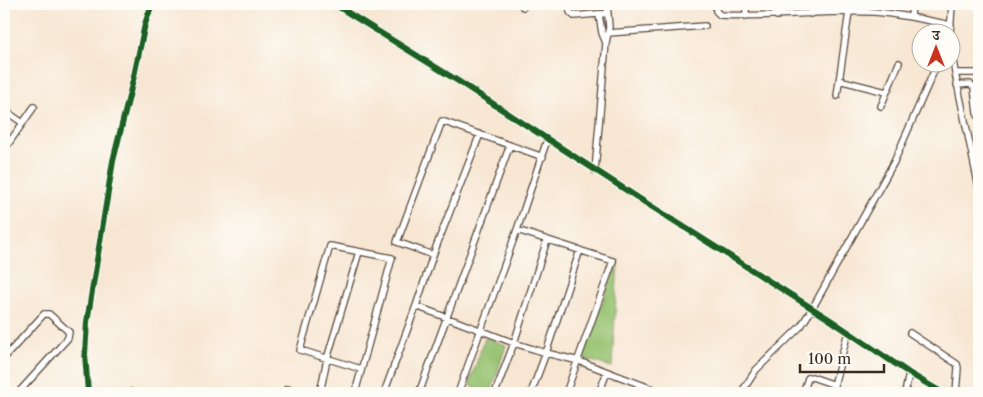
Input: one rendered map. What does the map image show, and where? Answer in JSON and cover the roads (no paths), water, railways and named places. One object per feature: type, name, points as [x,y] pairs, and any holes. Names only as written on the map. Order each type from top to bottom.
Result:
[{"type":"street","points":[[88,393],[85,354],[86,332],[109,184],[145,24],[152,4]]},
{"type":"street","points":[[334,4],[943,393]]},
{"type":"street","points":[[569,4],[571,15],[599,15],[608,13]]},
{"type":"street","points":[[595,171],[608,33],[607,4]]},
{"type":"street","points":[[716,4],[716,11],[720,15],[777,16],[876,12],[936,22]]},
{"type":"street","points":[[746,4],[746,16]]},
{"type":"street","points":[[776,4],[777,16]]},
{"type":"street","points":[[810,4],[811,14]]},
{"type":"street","points":[[837,96],[846,12],[842,4]]},
{"type":"street","points":[[875,4],[876,12]]},
{"type":"street","points":[[911,17],[912,4]]},
{"type":"street","points":[[951,22],[952,4]]},
{"type":"street","points":[[599,15],[606,43]]},
{"type":"street","points":[[608,33],[705,26]]},
{"type":"street","points":[[881,106],[899,64]]},
{"type":"street","points":[[741,393],[756,370],[801,326],[812,309],[894,162],[934,72]]},
{"type":"street","points":[[979,73],[954,73],[977,169],[979,188]]},
{"type":"street","points":[[839,80],[886,92]]},
{"type":"street","points":[[957,85],[970,84],[974,87],[979,117]]},
{"type":"street","points":[[4,150],[34,107]]},
{"type":"street","points":[[4,110],[23,123]]},
{"type":"street","points":[[433,254],[397,242],[442,121],[542,157]]},
{"type":"street","points":[[384,393],[433,254],[480,134]]},
{"type":"street","points":[[458,393],[517,230],[547,140]]},
{"type":"street","points":[[419,393],[510,145]]},
{"type":"street","points":[[517,230],[613,261],[579,361],[566,393]]},
{"type":"street","points":[[495,393],[514,343],[547,240]]},
{"type":"street","points":[[355,393],[392,258],[330,246],[300,350],[361,369]]},
{"type":"street","points":[[531,393],[580,250]]},
{"type":"street","points":[[320,393],[359,252]]},
{"type":"street","points":[[416,306],[514,343],[579,361],[664,393]]},
{"type":"street","points":[[4,358],[44,314],[50,314],[69,332],[68,338],[18,393]]},
{"type":"street","points":[[832,393],[848,332]]},
{"type":"street","points":[[910,333],[957,364],[956,393]]},
{"type":"street","points":[[599,393],[607,372]]},
{"type":"street","points":[[905,393],[909,373]]},
{"type":"street","points":[[803,393],[808,378],[812,377],[835,385]]},
{"type":"street","points":[[635,393],[638,384]]},
{"type":"street","points":[[287,393],[287,389],[304,393]]}]
